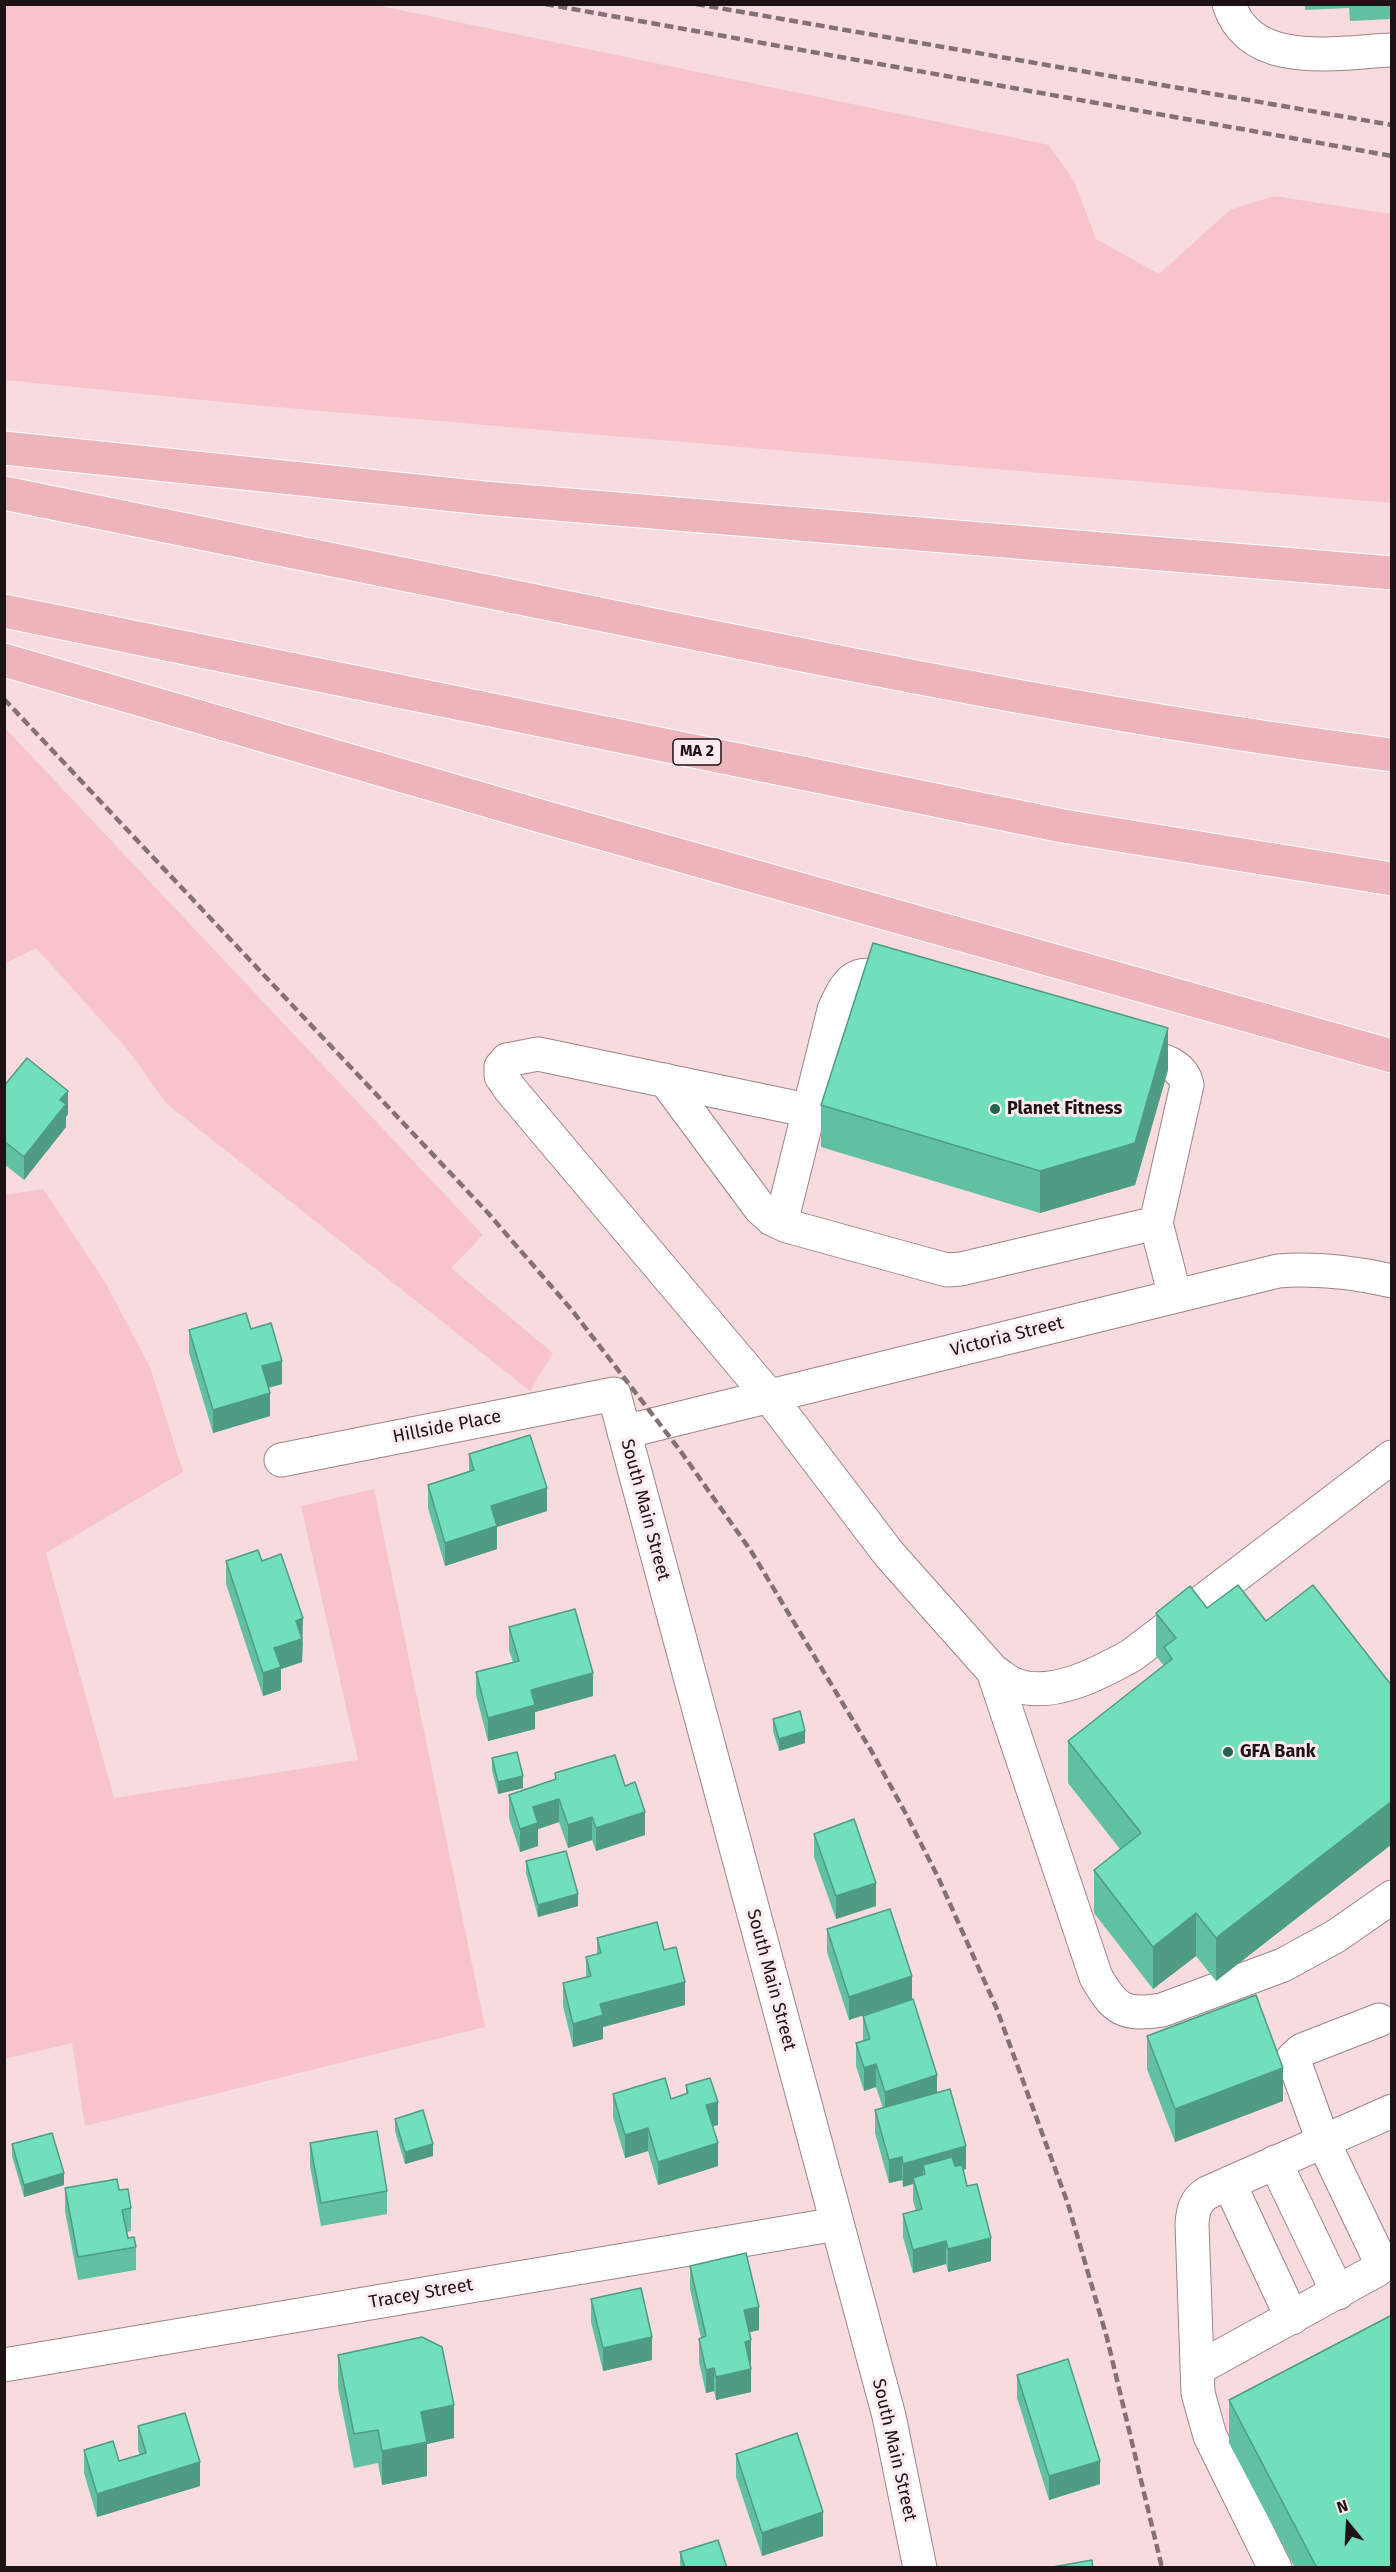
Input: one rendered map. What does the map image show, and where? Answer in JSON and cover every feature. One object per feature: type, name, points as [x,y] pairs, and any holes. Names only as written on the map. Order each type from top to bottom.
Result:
[{"type":"highway","points":[[4,448],[484,498],[1392,573]]},
{"type":"highway","points":[[4,493],[810,656],[1279,741],[1392,755]]},
{"type":"highway","name":"MA 2","points":[[4,611],[1063,826],[1392,879]]},
{"type":"highway","points":[[11,662],[556,821],[1392,1056]]},
{"type":"street","points":[[1229,4],[1242,29],[1266,46],[1294,53],[1392,50]]},
{"type":"street","points":[[1247,4],[1254,16],[1270,27],[1284,32],[1392,32]]},
{"type":"street","points":[[781,1223],[811,1111],[834,1010],[843,988],[855,977],[867,974],[930,992]]},
{"type":"street","points":[[1097,1041],[1175,1065],[1185,1075],[1186,1100],[1156,1223],[1175,1296]]},
{"type":"street","points":[[811,1111],[538,1054],[507,1060],[501,1067],[501,1076],[510,1089],[768,1395],[889,1554],[993,1671],[1013,1684],[1038,1689],[1069,1683],[1107,1669],[1132,1655],[1392,1457]]},
{"type":"street","points":[[665,1080],[760,1208],[781,1223],[929,1266],[954,1269],[1156,1223]]},
{"type":"street","name":"Victoria Street","points":[[624,1432],[1278,1271],[1317,1269],[1349,1272],[1392,1281]]},
{"type":"street","name":"South Main Street","points":[[614,1394],[889,2416],[920,2568]]},
{"type":"street","name":"Hillside Place","points":[[281,1460],[614,1394]]},
{"type":"street","points":[[993,1671],[1096,1977],[1110,2001],[1124,2010],[1142,2013],[1162,2010],[1283,1965],[1336,1936],[1392,1898]]},
{"type":"street","points":[[1197,2369],[1377,2270],[1380,2263],[1323,2141],[1293,2058],[1302,2050],[1379,2020]]},
{"type":"street","points":[[1275,2568],[1210,2436],[1198,2394],[1193,2215],[1199,2199],[1229,2182],[1392,2111]]},
{"type":"street","points":[[1275,2162],[1338,2293]]},
{"type":"street","points":[[1229,2182],[1292,2318]]},
{"type":"street","name":"Tracey Street","points":[[4,2365],[837,2224]]},
{"type":"shaded area","points":[[4,5],[376,5],[1049,145],[1074,181],[1096,239],[1159,274],[1230,210],[1274,196],[1391,214],[1391,503],[253,405],[5,380]]},
{"type":"shaded area","points":[[5,728],[483,1235],[451,1268],[553,1353],[530,1391],[167,1104],[127,1049],[36,948],[5,964]]},
{"type":"shaded area","points":[[43,1189],[106,1284],[150,1367],[183,1472],[46,1553],[114,1798],[358,1760],[301,1506],[374,1489],[485,2027],[85,2126],[72,2043],[5,2059],[4,1195]]},
{"type":"building","name":"Planet Fitness","points":[[873,943],[1168,1028],[1135,1143],[1040,1171],[821,1105]]},
{"type":"building","points":[[27,1058],[68,1091],[60,1100],[66,1104],[24,1157],[4,1141],[4,1086]]},
{"type":"building","points":[[246,1313],[251,1329],[271,1323],[282,1361],[262,1366],[270,1393],[213,1410],[189,1330]]},
{"type":"building","points":[[530,1435],[547,1488],[491,1506],[497,1526],[445,1543],[428,1485],[474,1470],[469,1454]]},
{"type":"building","points":[[258,1550],[262,1561],[281,1554],[303,1618],[296,1621],[302,1639],[274,1648],[281,1667],[263,1673],[226,1561]]},
{"type":"building","points":[[1238,1585],[1266,1621],[1313,1585],[1392,1686],[1392,1801],[1216,1938],[1196,1913],[1153,1947],[1094,1870],[1141,1833],[1068,1741],[1172,1659],[1164,1647],[1176,1638],[1156,1613],[1190,1586],[1207,1608]]},
{"type":"building","points":[[575,1609],[593,1673],[531,1690],[535,1705],[488,1718],[476,1672],[519,1661],[509,1627]]},
{"type":"building","points":[[800,1711],[805,1731],[779,1739],[773,1719]]},
{"type":"building","points":[[517,1752],[523,1776],[498,1782],[492,1758]]},
{"type":"building","points":[[615,1755],[625,1786],[635,1782],[645,1812],[596,1828],[592,1817],[568,1825],[559,1799],[533,1807],[538,1823],[520,1829],[509,1795],[556,1779],[555,1773]]},
{"type":"building","points":[[854,1819],[876,1883],[836,1896],[814,1834]]},
{"type":"building","points":[[566,1851],[578,1894],[538,1905],[526,1861]]},
{"type":"building","points":[[890,1909],[912,1976],[849,1997],[827,1929]]},
{"type":"building","points":[[657,1922],[664,1950],[676,1947],[685,1982],[600,2004],[603,2015],[573,2024],[563,1983],[591,1976],[586,1957],[601,1953],[597,1938]]},
{"type":"building","points":[[1256,1995],[1283,2068],[1175,2109],[1147,2036]]},
{"type":"building","points":[[913,1999],[937,2075],[885,2092],[876,2064],[864,2068],[856,2043],[870,2039],[863,2016]]},
{"type":"building","points":[[665,2078],[671,2099],[688,2093],[686,2085],[710,2078],[718,2102],[706,2105],[718,2143],[658,2162],[648,2128],[625,2135],[613,2094]]},
{"type":"building","points":[[950,2089],[966,2146],[903,2164],[902,2157],[889,2160],[875,2110]]},
{"type":"building","points":[[423,2110],[433,2144],[405,2152],[395,2119]]},
{"type":"building","points":[[377,2131],[387,2191],[321,2203],[310,2143]]},
{"type":"building","points":[[52,2133],[64,2173],[24,2185],[12,2144]]},
{"type":"building","points":[[952,2157],[955,2166],[962,2165],[967,2186],[977,2184],[991,2238],[948,2249],[946,2241],[913,2250],[903,2214],[922,2209],[913,2178],[925,2174],[923,2165]]},
{"type":"building","points":[[117,2179],[119,2190],[128,2189],[131,2208],[122,2210],[128,2238],[134,2237],[136,2247],[78,2257],[65,2188]]},
{"type":"building","points":[[746,2253],[759,2307],[744,2310],[751,2340],[745,2342],[751,2369],[716,2377],[714,2368],[706,2370],[699,2339],[706,2336],[690,2266]]},
{"type":"building","points":[[641,2288],[652,2337],[603,2348],[591,2299]]},
{"type":"building","points":[[1392,2315],[1392,2568],[1317,2568],[1229,2400]]},
{"type":"building","points":[[422,2337],[442,2347],[454,2405],[421,2412],[427,2442],[382,2451],[378,2430],[354,2434],[338,2355]]},
{"type":"building","points":[[1068,2359],[1100,2461],[1049,2476],[1017,2375]]},
{"type":"building","points":[[185,2413],[200,2462],[97,2494],[84,2450],[113,2441],[119,2461],[146,2453],[138,2426]]},
{"type":"building","points":[[797,2433],[823,2512],[762,2533],[736,2454]]},
{"type":"building","points":[[718,2540],[727,2568],[685,2568],[680,2552]]},
{"type":"building","points":[[1092,2560],[1093,2568],[1047,2568]]},
{"type":"railway","points":[[545,4],[1392,156]]},
{"type":"railway","points":[[696,4],[1392,125]]},
{"type":"railway","points":[[4,699],[488,1213],[571,1309],[679,1449],[751,1551],[872,1752],[906,1814],[938,1877],[996,2007],[1068,2204],[1107,2338],[1162,2568]]},
{"type":"place","name":"Planet Fitness","points":[[995,1109]]},
{"type":"place","name":"GFA Bank","points":[[1228,1752]]}]
